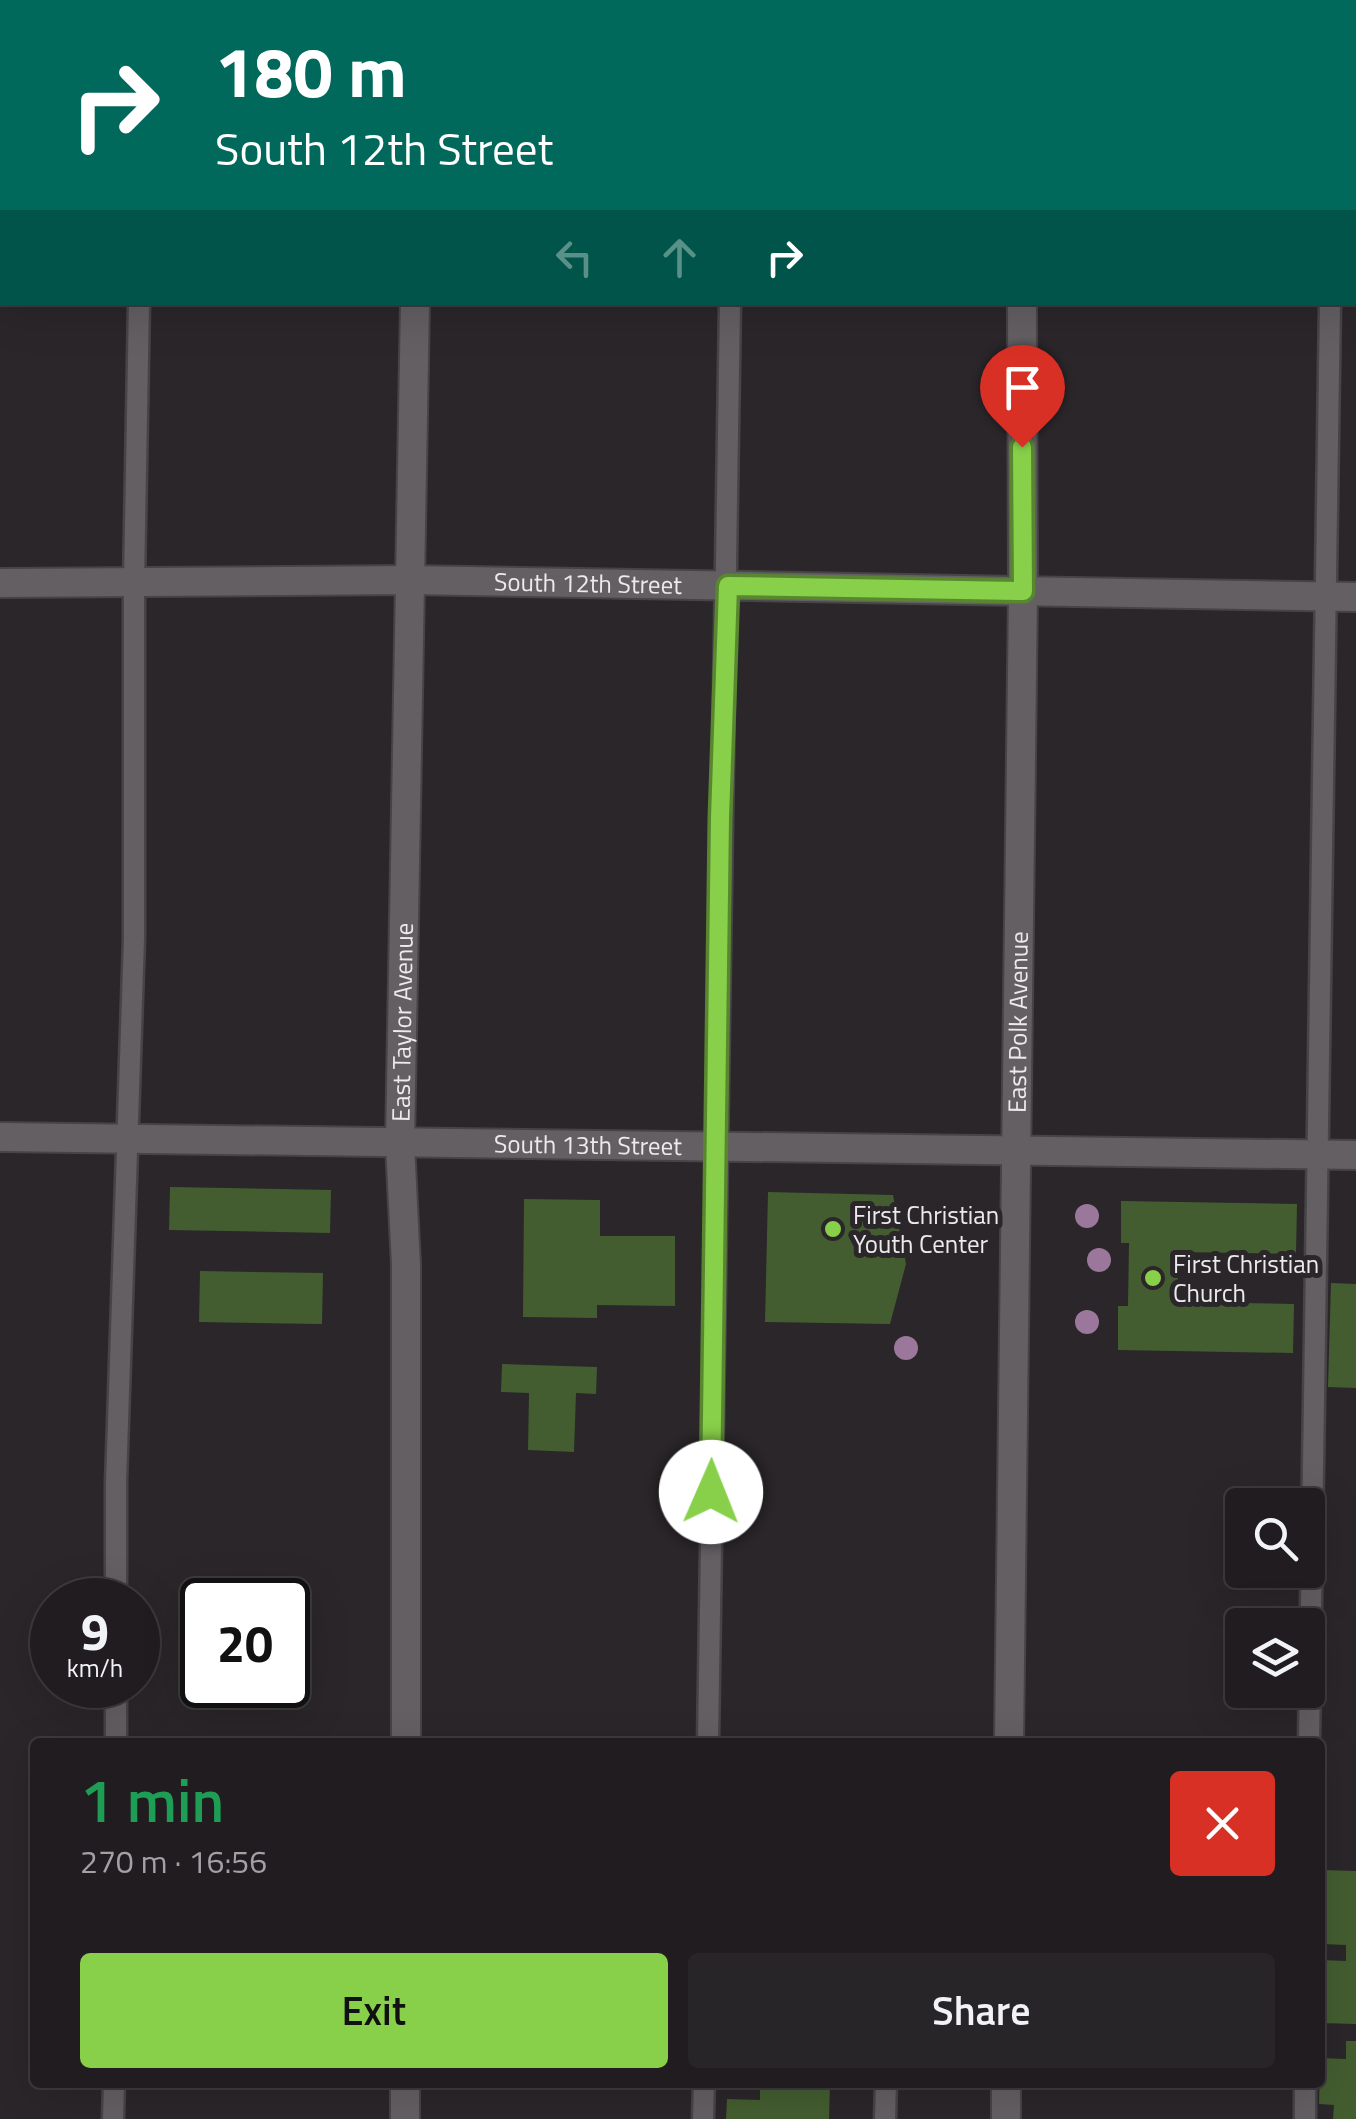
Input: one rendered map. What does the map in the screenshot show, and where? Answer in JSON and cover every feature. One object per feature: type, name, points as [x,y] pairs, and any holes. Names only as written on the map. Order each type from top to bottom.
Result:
[{"type":"street","name":"East Taylor Avenue","points":[[406,1738],[406,1265],[400,1144],[415,305]]},
{"type":"street","name":"East Polk Avenue","points":[[1009,1738],[1018,1152],[1022,305]]},
{"type":"street","name":"South 12th Street","points":[[0,582],[410,580],[1356,597]]},
{"type":"street","name":"South 13th Street","points":[[0,1138],[1356,1154]]},
{"type":"street","points":[[405,2088],[405,2119]]},
{"type":"street","points":[[1006,2088],[1006,2119]]},
{"type":"lane","points":[[116,1578],[134,939],[139,305]]},
{"type":"lane","points":[[708,1738],[730,305]]},
{"type":"lane","points":[[1309,1738],[1330,305]]},
{"type":"lane","points":[[116,1708],[116,1738]]},
{"type":"lane","points":[[114,2088],[114,2119]]},
{"type":"lane","points":[[703,2119],[704,2088]]},
{"type":"lane","points":[[884,2119],[886,2088]]},
{"type":"lane","points":[[1305,2088],[1305,2119]]},
{"type":"building","points":[[170,1187],[331,1190],[330,1233],[169,1230]]},
{"type":"building","name":"First Christian Youth Center","points":[[768,1192],[893,1195],[906,1264],[890,1324],[765,1322]]},
{"type":"building","points":[[524,1199],[600,1200],[600,1236],[675,1236],[675,1306],[597,1305],[597,1318],[523,1317]]},
{"type":"building","name":"First Christian Church","points":[[1121,1201],[1297,1204],[1296,1254],[1178,1252],[1178,1302],[1294,1304],[1293,1353],[1118,1350],[1118,1306],[1128,1306],[1129,1243],[1121,1243]]},
{"type":"building","points":[[200,1271],[323,1273],[322,1324],[199,1322]]},
{"type":"building","name":"First Christian Church","points":[[1331,1283],[1356,1284],[1356,1388],[1328,1387]]},
{"type":"building","points":[[502,1364],[597,1367],[596,1394],[576,1393],[574,1452],[528,1450],[529,1393],[501,1392]]},
{"type":"building","points":[[1325,1870],[1356,1871],[1356,2024],[1325,2023],[1325,1960],[1346,1961],[1346,1945],[1325,1944]]},
{"type":"building","points":[[1346,2041],[1356,2041],[1356,2119],[1333,2119],[1334,2105],[1319,2104],[1319,2088],[1325,2088],[1325,2058],[1346,2059]]},
{"type":"building","points":[[760,2088],[830,2088],[829,2119],[726,2119],[727,2099],[760,2100]]},
{"type":"place","name":"First Christian Youth Center","points":[[833,1229]]},
{"type":"place","name":"First Christian Church","points":[[1153,1278]]},
{"type":"route","points":[[711,1492],[720,818],[728,586],[1023,591],[1022,447]]}]
